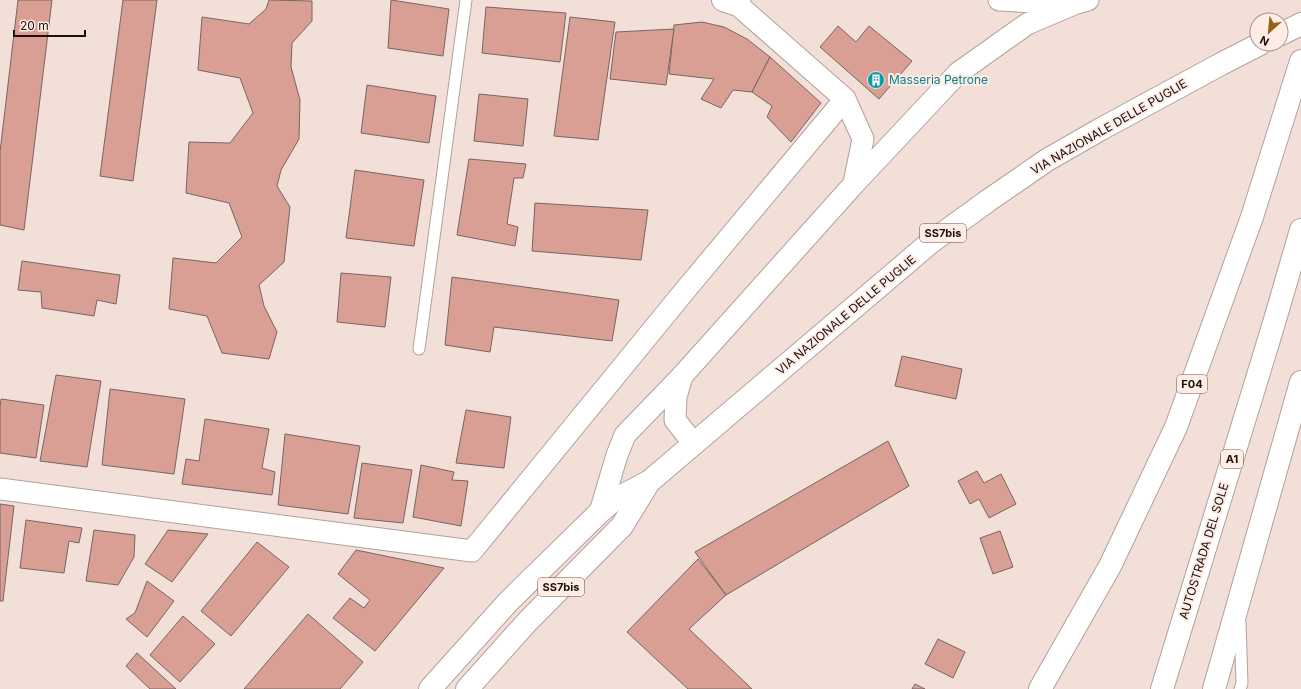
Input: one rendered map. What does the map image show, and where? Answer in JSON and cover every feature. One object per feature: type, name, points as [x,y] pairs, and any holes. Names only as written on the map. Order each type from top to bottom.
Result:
[{"type":"main road","points":[[1289,30],[1301,24]]},
{"type":"main road","name":"VIA NAZIONALE DELLE PUGLIE","points":[[430,689],[508,602],[600,512],[614,500],[650,481],[931,242],[1047,160],[1249,50]]},
{"type":"main road","name":"F04","points":[[1040,689],[1110,566],[1176,427],[1252,217],[1301,61]]},
{"type":"main road","name":"AUTOSTRADA DEL SOLE","points":[[1162,689],[1301,230]]},
{"type":"main road","points":[[1214,689],[1301,382]]},
{"type":"main road","name":"VIA NAZIONALE DELLE PUGLIE","points":[[466,689],[528,621],[622,526],[650,481]]},
{"type":"street","points":[[999,0],[1081,2]]},
{"type":"street","points":[[734,2],[845,99],[863,139],[854,184]]},
{"type":"street","points":[[600,512],[617,455],[625,435],[682,376],[854,184],[958,73],[1027,24],[1081,2]]},
{"type":"street","points":[[0,489],[472,551],[687,288],[845,99]]},
{"type":"street","points":[[682,376],[676,397],[675,420],[694,444]]},
{"type":"lane","points":[[418,350],[466,0]]},
{"type":"lane","points":[[1240,597],[1242,683],[1240,689]]},
{"type":"building","points":[[18,0],[52,0],[24,230],[0,225],[0,152]]},
{"type":"building","points":[[123,0],[157,0],[133,181],[100,176]]},
{"type":"building","points":[[269,0],[312,1],[312,21],[292,43],[291,67],[300,100],[299,139],[281,170],[277,186],[290,207],[284,262],[259,285],[264,306],[277,332],[269,359],[222,353],[207,316],[169,309],[173,258],[216,263],[242,237],[229,203],[186,193],[189,142],[230,143],[253,113],[240,78],[198,70],[202,17],[249,24],[266,9]]},
{"type":"building","points":[[391,0],[449,9],[443,56],[388,48]]},
{"type":"building","points":[[486,7],[566,13],[560,62],[482,53]]},
{"type":"building","points":[[570,17],[615,22],[598,140],[554,136]]},
{"type":"building","points":[[702,22],[724,27],[747,39],[770,57],[752,92],[733,90],[721,108],[701,99],[714,79],[669,74],[674,25]]},
{"type":"building","name":"Masseria Petrone","points":[[838,26],[856,42],[869,26],[912,61],[879,99],[820,47]]},
{"type":"building","points":[[674,29],[666,85],[610,79],[616,32]]},
{"type":"building","points":[[770,57],[821,103],[791,142],[767,117],[772,106],[752,92]]},
{"type":"building","points":[[367,85],[436,96],[429,143],[361,133]]},
{"type":"building","points":[[479,94],[528,99],[523,146],[474,141]]},
{"type":"building","points":[[469,159],[526,164],[523,178],[514,178],[507,224],[518,227],[515,246],[457,235]]},
{"type":"building","points":[[355,170],[424,180],[414,246],[346,238]]},
{"type":"building","points":[[535,203],[648,210],[641,260],[532,251]]},
{"type":"building","points":[[22,261],[120,275],[116,304],[97,300],[94,316],[42,308],[41,292],[18,290]]},
{"type":"building","points":[[341,273],[391,277],[385,327],[337,322]]},
{"type":"building","points":[[452,277],[619,300],[612,341],[494,327],[490,352],[445,345]]},
{"type":"building","points":[[902,356],[962,369],[956,399],[895,386]]},
{"type":"building","points":[[56,375],[101,381],[87,467],[40,461]]},
{"type":"building","points":[[110,389],[185,399],[174,474],[102,465]]},
{"type":"building","points":[[1,399],[44,405],[36,458],[0,453]]},
{"type":"building","points":[[466,410],[511,417],[504,468],[456,463]]},
{"type":"building","points":[[205,419],[269,429],[262,468],[275,472],[272,495],[182,484],[186,459],[199,461]]},
{"type":"building","points":[[285,434],[360,446],[348,514],[278,505]]},
{"type":"building","points":[[888,441],[909,486],[726,595],[695,552]]},
{"type":"building","points":[[362,463],[412,470],[403,523],[354,518]]},
{"type":"building","points":[[421,465],[454,472],[452,480],[468,481],[461,526],[413,517]]},
{"type":"building","points":[[977,471],[984,483],[1001,474],[1016,504],[989,518],[979,499],[970,504],[958,481]]},
{"type":"building","points":[[0,504],[14,506],[3,601],[0,601]]},
{"type":"building","points":[[26,520],[82,528],[79,543],[69,541],[64,573],[20,568]]},
{"type":"building","points":[[94,530],[135,535],[134,557],[118,585],[86,581]]},
{"type":"building","points":[[168,530],[208,534],[172,582],[145,564]]},
{"type":"building","points":[[1000,531],[1013,567],[993,574],[980,538]]},
{"type":"building","points":[[257,542],[289,567],[231,636],[201,611]]},
{"type":"building","points":[[356,550],[444,568],[375,651],[333,618],[350,598],[364,608],[370,600],[338,574]]},
{"type":"building","points":[[698,559],[726,595],[689,629],[752,689],[688,689],[627,632]]},
{"type":"building","points":[[147,581],[174,601],[147,637],[126,619],[135,613]]},
{"type":"building","points":[[308,614],[363,662],[340,689],[244,689]]},
{"type":"building","points":[[183,616],[215,644],[180,682],[150,655]]},
{"type":"building","points":[[938,639],[965,652],[953,678],[925,664]]},
{"type":"building","points":[[137,653],[176,689],[150,689],[126,666]]},
{"type":"building","points":[[915,684],[925,689],[912,689]]},
{"type":"place","name":"Masseria Petrone","points":[[876,80]]}]
